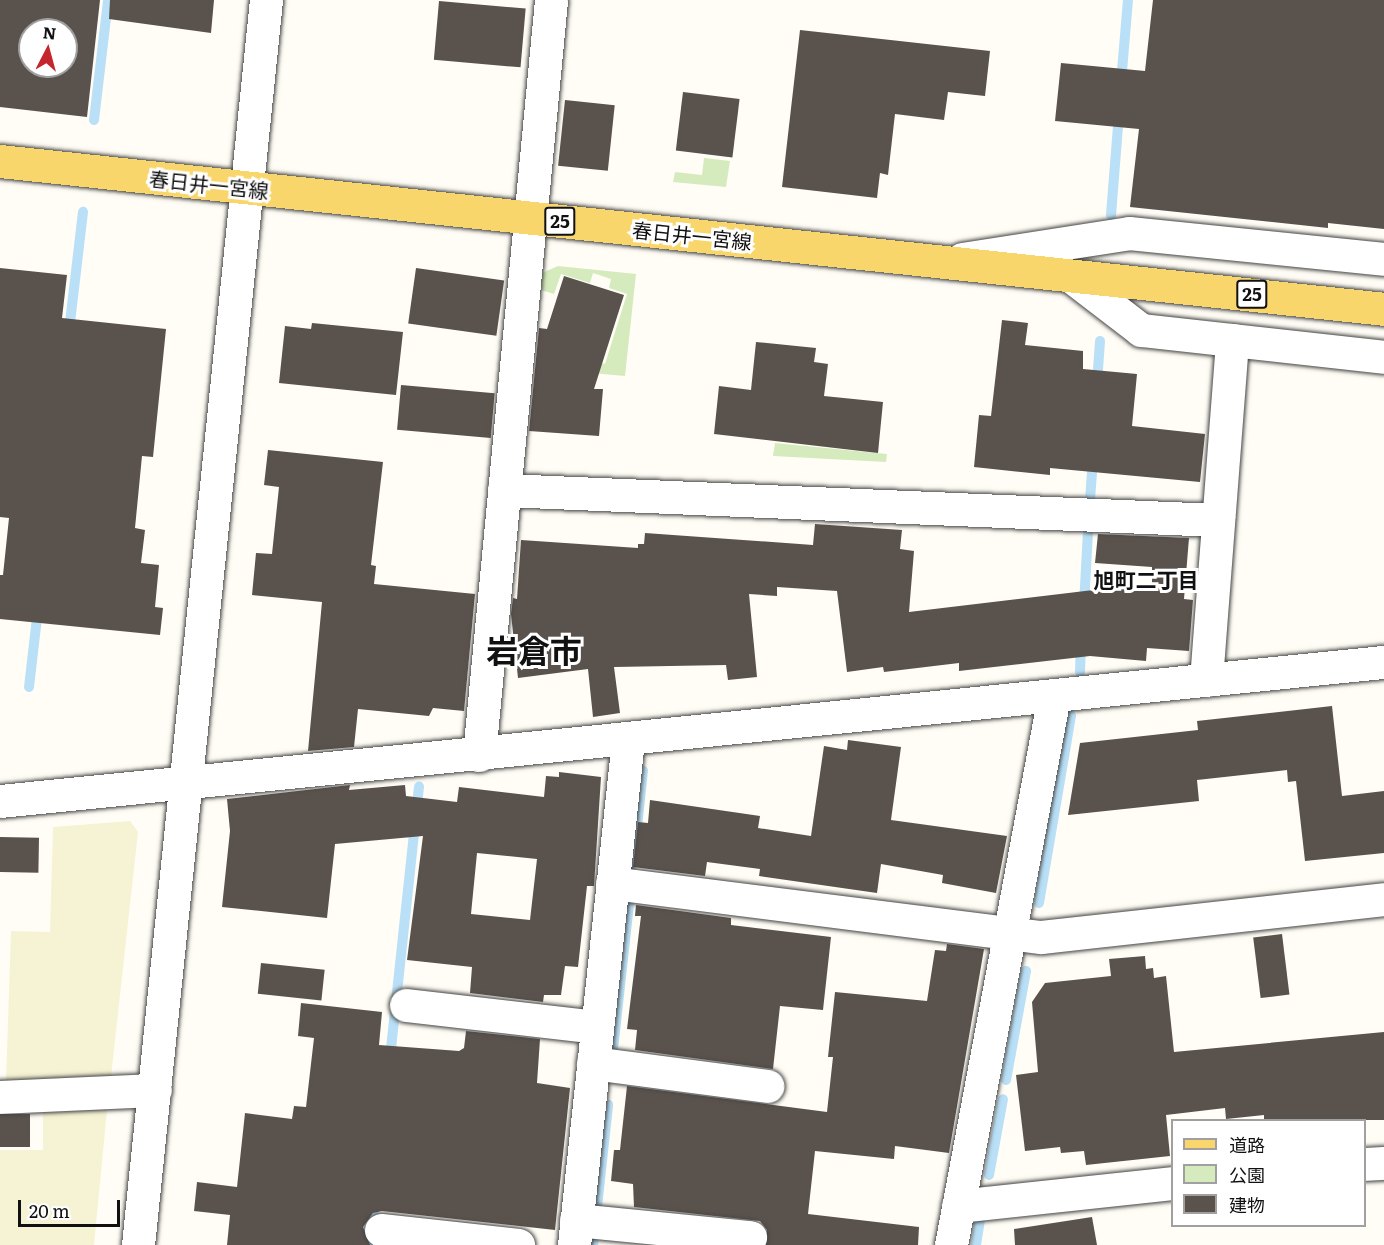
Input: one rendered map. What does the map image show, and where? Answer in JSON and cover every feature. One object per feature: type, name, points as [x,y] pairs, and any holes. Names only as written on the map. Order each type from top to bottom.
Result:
[{"type":"main road","name":"春日井一宮線","points":[[0,161],[1384,309]]},
{"type":"street","points":[[138,1245],[266,0]]},
{"type":"street","points":[[479,755],[551,0]]},
{"type":"street","points":[[945,261],[1130,233],[1384,259]]},
{"type":"street","points":[[1072,276],[1141,330],[1384,357]]},
{"type":"street","points":[[1206,680],[1232,340]]},
{"type":"street","points":[[504,490],[1218,520]]},
{"type":"street","points":[[0,801],[479,755],[1384,662]]},
{"type":"street","points":[[951,1245],[1054,696]]},
{"type":"street","points":[[628,740],[575,1233],[750,1237]]},
{"type":"street","points":[[612,883],[1009,936],[1041,937],[1384,899]]},
{"type":"street","points":[[405,1005],[597,1027]]},
{"type":"street","points":[[593,1063],[767,1086]]},
{"type":"street","points":[[0,1096],[155,1090]]},
{"type":"street","points":[[1366,1164],[1384,1162]]},
{"type":"street","points":[[958,1206],[1171,1184]]},
{"type":"street","points":[[381,1230],[518,1245]]},
{"type":"shaded area","points":[[130,821],[138,832],[111,1077],[6,1081],[11,931],[50,932],[53,827]]},
{"type":"shaded area","points":[[108,1100],[94,1245],[0,1245],[0,1150],[43,1150],[43,1103]]},
{"type":"green space","points":[[704,158],[730,161],[726,187],[673,182],[675,172],[702,175]]},
{"type":"green space","points":[[558,266],[636,274],[625,376],[591,373],[592,360],[605,364],[627,294],[609,288],[611,279],[593,273],[590,283],[561,274],[554,294],[541,290],[542,273]]},
{"type":"green space","points":[[775,443],[887,454],[886,462],[773,456]]},
{"type":"building","points":[[0,0],[100,0],[87,117],[0,107]]},
{"type":"building","points":[[110,0],[214,0],[211,33],[109,19]]},
{"type":"building","points":[[1153,0],[1384,0],[1384,229],[1328,223],[1328,228],[1130,207],[1139,129],[1055,121],[1061,63],[1145,71]]},
{"type":"building","points":[[439,1],[526,9],[521,67],[434,60]]},
{"type":"building","points":[[800,30],[990,51],[985,96],[948,92],[944,120],[895,114],[888,175],[880,173],[877,198],[782,187]]},
{"type":"building","points":[[683,92],[740,99],[732,158],[676,151]]},
{"type":"building","points":[[565,100],[615,105],[608,171],[558,166]]},
{"type":"building","points":[[0,268],[67,275],[62,318],[166,329],[153,457],[142,456],[135,528],[145,530],[141,563],[159,565],[155,607],[163,608],[160,635],[0,619],[0,575],[3,575],[9,518],[0,517]]},
{"type":"building","points":[[416,268],[504,280],[496,336],[408,323]]},
{"type":"building","points":[[564,276],[624,295],[594,389],[603,389],[599,436],[529,431],[539,328],[547,329]]},
{"type":"building","points":[[1002,320],[1028,323],[1025,345],[1083,351],[1083,369],[1137,374],[1132,426],[1205,434],[1200,482],[1050,468],[1050,475],[974,467],[979,415],[991,416]]},
{"type":"building","points":[[312,323],[403,332],[396,395],[279,383],[285,326],[311,329]]},
{"type":"building","points":[[756,342],[816,348],[814,362],[828,364],[824,396],[883,402],[878,453],[714,434],[719,386],[751,390]]},
{"type":"building","points":[[401,385],[495,393],[491,438],[397,430]]},
{"type":"building","points":[[268,450],[383,462],[371,565],[376,566],[374,584],[475,594],[464,711],[433,708],[429,716],[358,709],[354,747],[308,751],[322,602],[252,595],[256,553],[272,554],[279,487],[264,485]]},
{"type":"building","points":[[815,524],[902,530],[900,549],[914,551],[909,612],[1152,583],[1152,567],[1095,563],[1098,534],[1189,538],[1184,599],[1193,600],[1189,651],[1147,648],[1146,661],[1090,656],[959,671],[959,663],[884,672],[883,667],[847,672],[837,591],[777,587],[777,596],[749,594],[757,677],[728,680],[726,665],[614,667],[620,713],[593,717],[588,669],[518,678],[511,614],[513,598],[517,599],[521,540],[638,548],[638,544],[644,544],[645,533],[813,545]]},
{"type":"building","points":[[1332,706],[1342,796],[1384,791],[1384,853],[1305,861],[1296,781],[1288,782],[1287,770],[1197,780],[1199,801],[1068,815],[1080,743],[1198,730],[1197,721]]},
{"type":"building","points":[[848,740],[901,747],[891,820],[1007,836],[996,893],[942,883],[943,875],[881,864],[877,893],[759,876],[760,869],[707,862],[705,876],[633,867],[638,822],[648,823],[650,800],[760,816],[758,828],[811,836],[824,746],[847,750]]},
{"type":"building","points":[[559,772],[601,777],[594,886],[587,886],[578,967],[565,966],[561,995],[544,995],[543,1002],[470,993],[472,967],[407,960],[423,836],[335,844],[327,918],[222,907],[230,831],[227,799],[350,785],[349,790],[405,785],[406,796],[457,802],[459,787],[544,797],[546,776],[559,777]],"holes":[[[477,853],[537,859],[530,920],[471,914]]]},
{"type":"building","points":[[0,837],[39,838],[38,873],[0,872]]},
{"type":"building","points":[[636,905],[731,918],[731,925],[831,937],[823,1010],[780,1006],[773,1069],[635,1050],[637,1030],[627,1029],[641,916],[635,916]]},
{"type":"building","points":[[1282,934],[1289,995],[1261,998],[1253,938]]},
{"type":"building","points":[[947,944],[984,949],[949,1153],[895,1146],[894,1159],[815,1151],[808,1214],[919,1227],[918,1245],[766,1245],[767,1230],[760,1221],[634,1207],[633,1184],[611,1181],[614,1150],[620,1150],[627,1086],[827,1112],[833,1057],[828,1057],[835,992],[927,1001],[935,950],[946,951]]},
{"type":"building","points":[[1145,956],[1146,969],[1153,968],[1154,978],[1166,976],[1174,1052],[1384,1032],[1384,1120],[1264,1119],[1264,1115],[1226,1119],[1225,1108],[1166,1115],[1170,1156],[1086,1165],[1084,1151],[1061,1153],[1060,1147],[1025,1151],[1016,1075],[1038,1072],[1032,1002],[1045,983],[1111,976],[1109,959]]},
{"type":"building","points":[[261,963],[325,970],[321,1001],[258,994]]},
{"type":"building","points":[[301,1003],[382,1012],[379,1045],[459,1051],[464,1048],[466,1031],[540,1039],[537,1083],[570,1088],[555,1230],[382,1211],[373,1213],[363,1227],[370,1245],[227,1245],[230,1215],[194,1211],[197,1182],[237,1187],[245,1113],[292,1119],[294,1106],[306,1107],[314,1038],[298,1036]]},
{"type":"building","points":[[0,1114],[30,1114],[30,1147],[0,1147]]},
{"type":"building","points":[[1092,1217],[1097,1245],[1015,1245],[1014,1229]]},
{"type":"waterway","points":[[94,120],[108,0]]},
{"type":"waterway","points":[[1121,83],[1128,0]]},
{"type":"waterway","points":[[1111,215],[1119,114]]},
{"type":"waterway","points":[[69,331],[83,212]]},
{"type":"waterway","points":[[1097,383],[1100,341]]},
{"type":"waterway","points":[[1090,500],[1093,458]]},
{"type":"waterway","points":[[1084,605],[1088,531]]},
{"type":"waterway","points":[[29,687],[38,609]]},
{"type":"waterway","points":[[1080,672],[1081,645]]},
{"type":"waterway","points":[[1039,903],[1071,716]]},
{"type":"waterway","points":[[633,864],[643,771]]},
{"type":"waterway","points":[[390,1058],[419,787]]},
{"type":"waterway","points":[[613,1049],[629,905]]},
{"type":"waterway","points":[[1006,1080],[1026,971]]},
{"type":"waterway","points":[[989,1175],[1003,1099]]},
{"type":"waterway","points":[[597,1207],[608,1105]]},
{"type":"waterway","points":[[370,1245],[375,1199]]},
{"type":"waterway","points":[[976,1245],[980,1221]]},
{"type":"waterway","points":[[593,1245],[595,1228]]},
{"type":"district","name":"旭町二丁目","points":[[1146,579]]},
{"type":"district","name":"岩倉市","points":[[534,649]]}]
